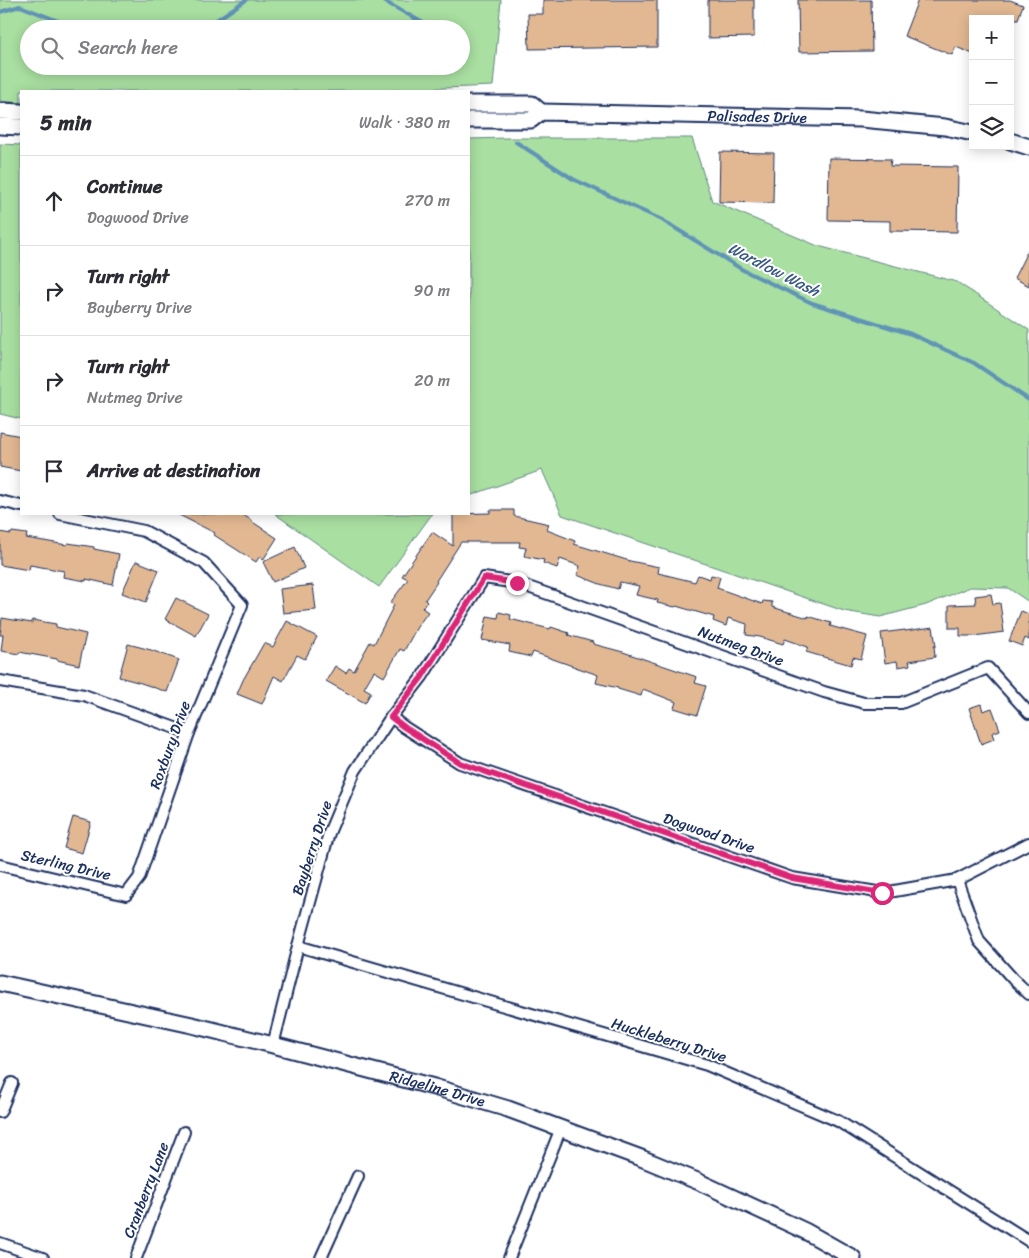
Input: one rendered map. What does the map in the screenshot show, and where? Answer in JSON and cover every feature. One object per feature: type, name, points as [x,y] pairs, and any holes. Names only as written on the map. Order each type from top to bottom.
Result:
[{"type":"street","name":"Palisades Drive","points":[[470,104],[532,104],[542,112]]},
{"type":"street","points":[[0,111],[20,112]]},
{"type":"street","name":"Palisades Drive","points":[[470,120],[531,120],[542,112],[861,119],[945,127],[969,132]]},
{"type":"street","points":[[0,126],[20,127]]},
{"type":"street","points":[[1014,142],[1029,147]]},
{"type":"street","points":[[0,501],[20,506]]},
{"type":"street","name":"Roxbury Drive","points":[[65,515],[144,531],[204,563],[242,605],[189,732],[139,878],[126,895]]},
{"type":"street","name":"Nutmeg Drive","points":[[484,578],[517,583],[824,692],[864,703],[901,703],[988,668],[1029,712]]},
{"type":"street","name":"Bayberry Drive","points":[[273,1045],[329,833],[355,771],[391,717],[422,677],[484,578]]},
{"type":"street","points":[[0,681],[84,695],[189,732]]},
{"type":"street","name":"Dogwood Drive","points":[[391,717],[460,763],[792,878],[882,893],[956,880],[1029,843]]},
{"type":"street","name":"Sterling Drive","points":[[0,865],[126,895]]},
{"type":"street","points":[[956,880],[979,942],[1013,980],[1029,994]]},
{"type":"street","name":"Huckleberry Drive","points":[[298,946],[707,1065],[838,1122],[1029,1242]]},
{"type":"street","name":"Ridgeline Drive","points":[[0,983],[273,1045],[434,1087],[508,1109],[696,1181],[805,1231],[852,1258]]},
{"type":"street","points":[[0,1112],[12,1083]]},
{"type":"street","points":[[509,1258],[561,1128]]},
{"type":"street","name":"Cranberry Lane","points":[[136,1258],[184,1132]]},
{"type":"street","points":[[321,1258],[358,1176]]},
{"type":"street","points":[[0,1243],[43,1258]]},
{"type":"green space","points":[[0,0],[501,0],[493,86],[396,90],[20,90],[20,103],[0,101]]},
{"type":"green space","points":[[692,138],[712,201],[818,246],[957,282],[1029,330],[1029,602],[1008,588],[970,587],[926,605],[880,617],[844,611],[562,515],[542,470],[470,496],[470,139]]},
{"type":"green space","points":[[0,144],[20,145],[20,419],[0,414]]},
{"type":"green space","points":[[276,515],[431,515],[379,587]]},
{"type":"building","points":[[543,0],[657,0],[657,47],[529,49],[528,14],[543,14]]},
{"type":"building","points":[[708,0],[754,0],[754,37],[708,38]]},
{"type":"building","points":[[798,0],[871,0],[872,51],[799,52]]},
{"type":"building","points":[[918,0],[1010,0],[1023,5],[1018,19],[1014,19],[1014,15],[969,15],[969,52],[956,47],[952,55],[904,36]]},
{"type":"building","points":[[720,152],[774,153],[773,203],[719,202]]},
{"type":"building","points":[[829,158],[891,159],[890,166],[958,167],[957,232],[890,231],[890,221],[828,220]]},
{"type":"building","points":[[1029,248],[1029,286],[1014,278]]},
{"type":"building","points":[[0,432],[20,436],[20,471],[0,467]]},
{"type":"building","points":[[490,510],[514,510],[514,516],[549,524],[547,530],[575,541],[574,544],[630,561],[659,567],[658,573],[695,582],[698,575],[710,579],[711,575],[720,577],[717,588],[762,604],[763,601],[772,602],[772,607],[831,623],[830,626],[867,636],[861,659],[853,657],[851,665],[806,652],[808,647],[785,639],[783,644],[746,635],[747,624],[728,618],[726,626],[713,621],[714,617],[676,606],[657,603],[658,600],[636,595],[639,586],[620,582],[618,589],[577,575],[580,566],[560,559],[557,568],[543,563],[544,560],[524,556],[526,548],[519,547],[520,542],[461,542],[425,600],[427,602],[422,608],[428,612],[417,627],[404,651],[400,649],[384,677],[374,671],[364,688],[371,692],[365,703],[326,681],[335,666],[346,673],[349,668],[354,671],[370,642],[374,644],[394,605],[390,603],[408,579],[402,576],[432,532],[453,546],[453,515],[490,513]]},
{"type":"building","points":[[179,515],[244,515],[277,538],[263,560],[260,556],[256,562],[214,535],[215,533]]},
{"type":"building","points":[[0,532],[27,534],[26,538],[67,545],[68,543],[94,547],[94,549],[119,554],[113,585],[86,579],[86,581],[63,577],[64,571],[30,565],[29,570],[0,565]]},
{"type":"building","points":[[295,547],[304,568],[273,582],[263,562]]},
{"type":"building","points":[[136,561],[159,570],[146,602],[122,593]]},
{"type":"building","points":[[313,585],[316,610],[283,613],[280,589]]},
{"type":"building","points":[[991,594],[993,604],[1000,603],[1004,632],[960,636],[960,628],[949,628],[949,605],[976,604],[975,596]]},
{"type":"building","points":[[176,598],[208,614],[196,636],[165,619]]},
{"type":"building","points":[[1021,611],[1029,614],[1029,640],[1025,638],[1022,646],[1009,641]]},
{"type":"building","points":[[499,612],[511,615],[510,619],[550,629],[551,627],[569,633],[568,635],[593,642],[593,644],[697,677],[695,683],[706,686],[697,715],[674,708],[676,702],[643,689],[641,696],[596,683],[598,675],[533,652],[531,657],[509,652],[510,645],[482,640],[487,616],[498,618]]},
{"type":"building","points":[[2,618],[32,623],[32,620],[56,624],[56,627],[86,634],[79,665],[19,652],[19,654],[1,651],[3,635],[0,635]]},
{"type":"building","points":[[287,621],[317,637],[305,659],[297,655],[283,681],[274,676],[262,704],[237,694],[264,643],[273,647]]},
{"type":"building","points":[[933,627],[936,646],[934,646],[935,657],[909,661],[910,665],[898,667],[897,661],[885,663],[881,633]]},
{"type":"building","points":[[128,644],[179,660],[167,692],[119,677]]},
{"type":"building","points":[[981,704],[983,711],[992,708],[1000,730],[992,733],[994,739],[981,744],[969,708]]},
{"type":"building","points":[[73,817],[91,822],[82,853],[64,848]]},
{"type":"waterway","name":"Wardlow Wash","points":[[216,20],[246,0]]},
{"type":"waterway","name":"Wardlow Wash","points":[[382,0],[418,20]]},
{"type":"waterway","name":"Wardlow Wash","points":[[0,12],[20,6],[56,20]]},
{"type":"waterway","name":"Wardlow Wash","points":[[516,142],[573,179],[662,220],[743,270],[812,303],[911,334],[974,363],[1029,400]]},
{"type":"route","points":[[517,583],[484,578],[422,677],[391,717],[460,763],[792,878],[882,893]]}]
